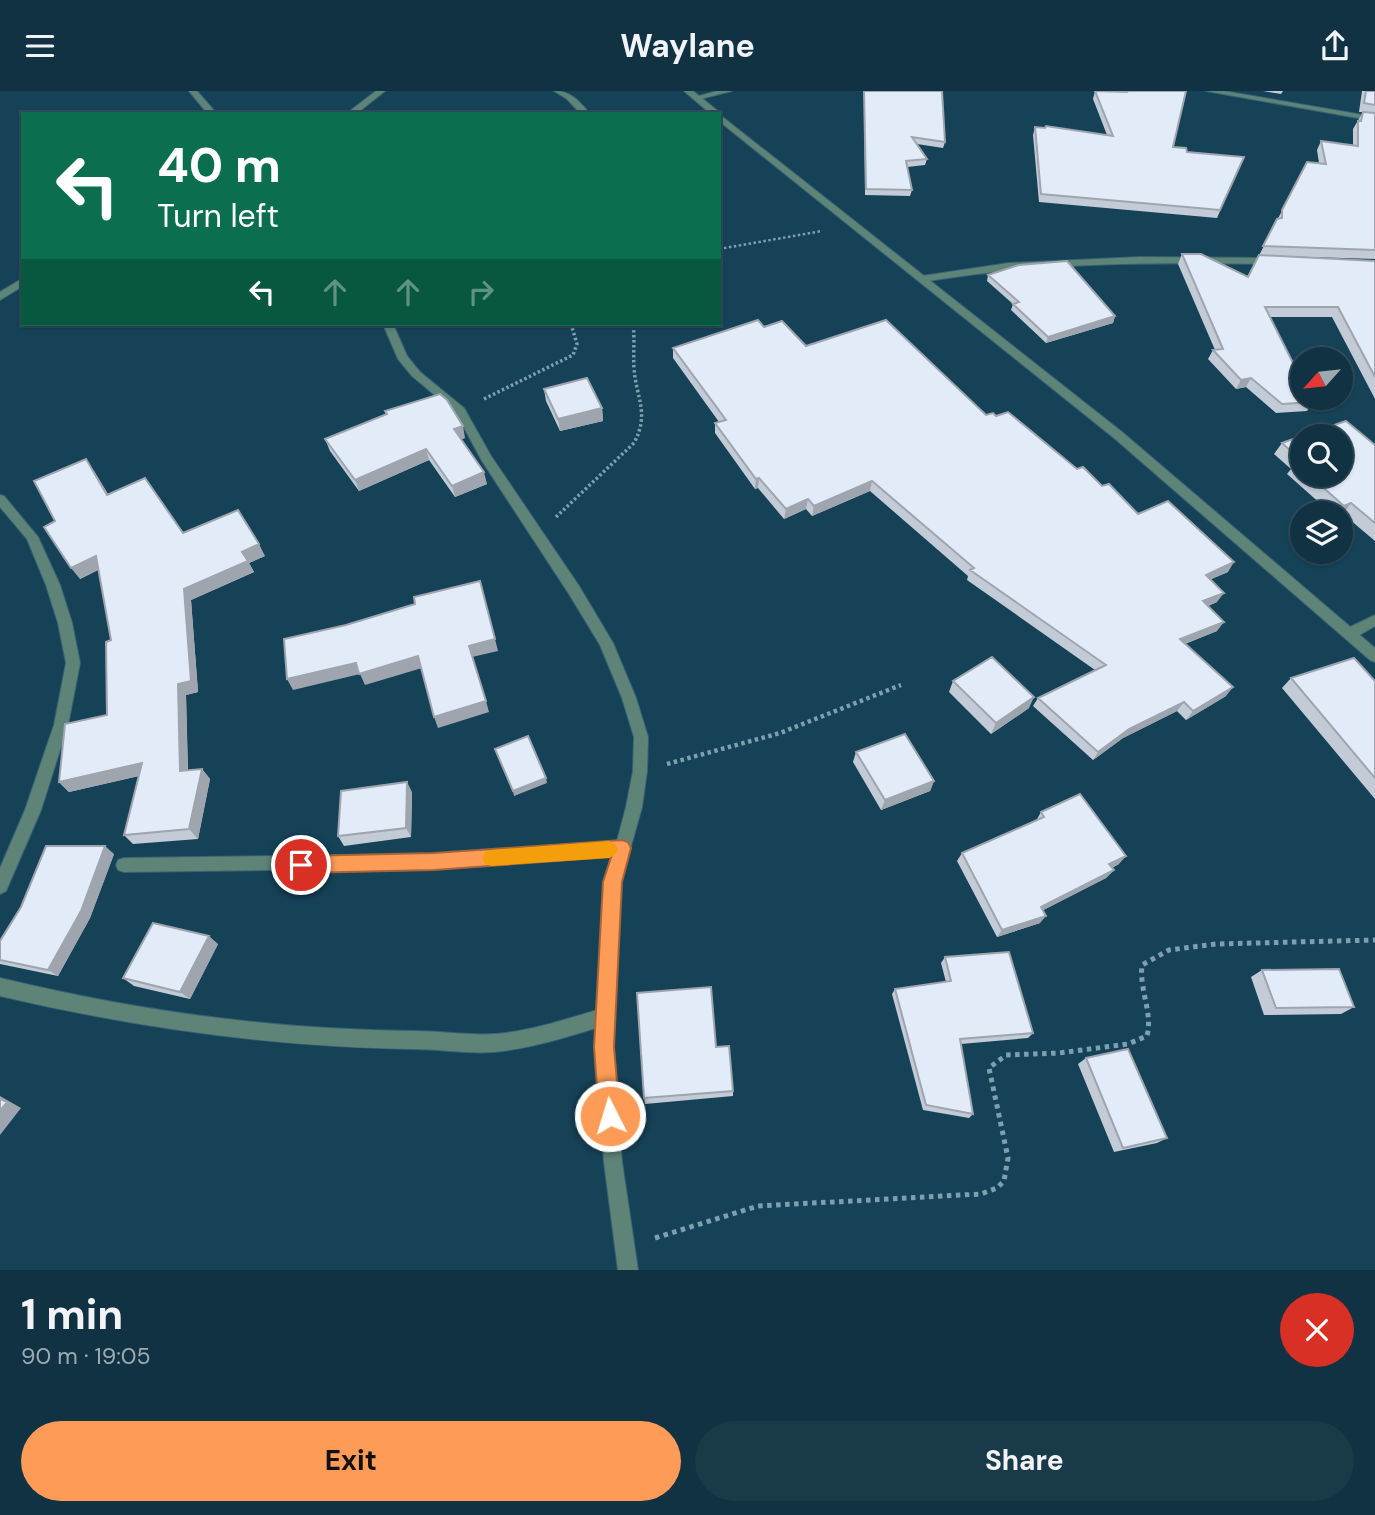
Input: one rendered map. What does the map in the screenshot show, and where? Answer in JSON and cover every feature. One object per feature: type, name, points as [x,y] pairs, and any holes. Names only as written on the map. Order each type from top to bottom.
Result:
[{"type":"street","points":[[193,91],[211,112]]},
{"type":"street","points":[[354,112],[381,91]]},
{"type":"street","points":[[558,91],[570,97],[584,112]]},
{"type":"street","points":[[688,91],[713,112]]},
{"type":"street","points":[[696,98],[728,91]]},
{"type":"street","points":[[1210,91],[1375,119]]},
{"type":"street","points":[[724,125],[854,224],[1118,435],[1375,656]]},
{"type":"street","points":[[922,279],[974,269],[1054,262],[1138,259],[1279,261]]},
{"type":"street","points":[[0,297],[21,282]]},
{"type":"street","points":[[388,326],[402,357],[416,374],[460,411],[486,458],[606,643],[629,698],[641,737],[634,807],[612,882],[604,1047],[613,1162],[628,1270]]},
{"type":"street","points":[[0,499],[32,537],[53,585],[65,623],[73,663],[61,725],[33,810],[0,886]]},
{"type":"street","points":[[1351,633],[1375,619]]},
{"type":"street","points":[[124,865],[434,861],[622,848]]},
{"type":"street","points":[[0,988],[125,1016],[190,1026],[360,1041],[492,1043],[548,1033],[606,1016]]},
{"type":"path","points":[[721,249],[854,224]]},
{"type":"path","points":[[460,411],[573,355],[577,344],[572,326]]},
{"type":"path","points":[[537,533],[613,464],[634,443],[642,430],[642,400],[634,367],[636,350],[633,326]]},
{"type":"path","points":[[639,771],[704,756],[780,733],[901,685]]},
{"type":"path","points":[[627,1250],[668,1233],[758,1206],[795,1202],[981,1195],[997,1188],[1005,1179],[1010,1163],[990,1087],[989,1068],[1006,1055],[1059,1053],[1129,1044],[1147,1036],[1152,1024],[1139,981],[1142,965],[1169,950],[1216,944],[1375,940]]},
{"type":"building","points":[[864,91],[942,91],[945,142],[912,137],[927,159],[906,161],[912,190],[866,189]]},
{"type":"building","points":[[1095,91],[1186,91],[1173,147],[1186,148],[1187,152],[1244,157],[1220,210],[1041,194],[1035,127],[1046,126],[1113,136]]},
{"type":"building","points":[[1366,91],[1375,91],[1375,105],[1364,103]]},
{"type":"building","points":[[1363,112],[1375,113],[1375,250],[1263,246],[1277,219],[1282,218],[1282,210],[1307,162],[1326,164],[1321,141],[1358,146],[1358,121],[1361,121]]},
{"type":"building","points":[[1182,254],[1201,254],[1248,277],[1259,255],[1375,261],[1375,377],[1338,307],[1265,307],[1290,357],[1290,403],[1282,404],[1251,378],[1241,380],[1213,350],[1223,349]]},
{"type":"building","points":[[1067,261],[1115,316],[1048,337],[1013,304],[1019,302],[988,275],[1019,265]]},
{"type":"building","points":[[758,320],[764,327],[782,321],[806,346],[886,320],[986,415],[993,413],[996,416],[1008,412],[1077,469],[1083,467],[1102,486],[1109,484],[1138,514],[1168,501],[1234,562],[1206,575],[1224,593],[1203,601],[1224,622],[1180,639],[1233,687],[1193,711],[1184,702],[1129,729],[1098,752],[1038,698],[1106,665],[970,570],[974,568],[872,481],[814,506],[808,499],[786,509],[759,478],[756,479],[715,423],[726,420],[673,348]]},
{"type":"building","points":[[587,378],[602,408],[558,419],[544,389]]},
{"type":"building","points":[[440,394],[447,400],[463,426],[454,429],[484,472],[452,486],[426,449],[355,480],[325,439],[387,414],[385,411]]},
{"type":"building","points":[[1353,427],[1375,445],[1375,523],[1353,505],[1353,501],[1338,501],[1323,487],[1353,487]]},
{"type":"building","points":[[1290,440],[1290,450],[1282,443]]},
{"type":"building","points":[[86,459],[107,495],[145,478],[183,533],[238,510],[259,544],[242,552],[248,561],[184,589],[191,681],[178,684],[180,771],[202,769],[189,829],[124,835],[142,763],[59,782],[65,724],[107,715],[106,642],[111,640],[96,556],[71,568],[44,527],[55,521],[34,481]]},
{"type":"building","points":[[480,581],[495,639],[469,646],[486,701],[434,717],[418,656],[359,674],[356,663],[287,679],[284,639],[346,625],[415,604],[414,597]]},
{"type":"building","points":[[992,657],[1034,697],[996,723],[953,681]]},
{"type":"building","points":[[1354,658],[1375,681],[1375,778],[1291,678]]},
{"type":"building","points":[[905,734],[934,781],[885,800],[856,752]]},
{"type":"building","points":[[528,736],[546,778],[513,791],[495,749]]},
{"type":"building","points":[[407,782],[406,828],[338,836],[341,791]]},
{"type":"building","points":[[1080,794],[1126,856],[1109,864],[1114,870],[1041,907],[1046,916],[1002,930],[962,853],[1044,817],[1041,812]]},
{"type":"building","points":[[46,846],[105,846],[81,911],[48,970],[0,960],[0,941],[21,907]]},
{"type":"building","points":[[153,923],[209,936],[180,992],[123,978]]},
{"type":"building","points":[[1009,952],[1033,1033],[960,1039],[973,1114],[926,1105],[895,989],[951,981],[945,957]]},
{"type":"building","points":[[1339,969],[1354,1007],[1276,1008],[1262,970]]},
{"type":"building","points":[[711,987],[716,1047],[729,1046],[733,1091],[644,1098],[637,993]]},
{"type":"building","points":[[1128,1049],[1167,1138],[1123,1148],[1086,1058]]},
{"type":"building","points":[[0,1099],[7,1102],[0,1111]]},
{"type":"slow traffic","points":[[491,858],[609,849]]},
{"type":"route","points":[[301,865],[434,861],[622,848],[612,882],[604,1047],[610,1116]]}]
